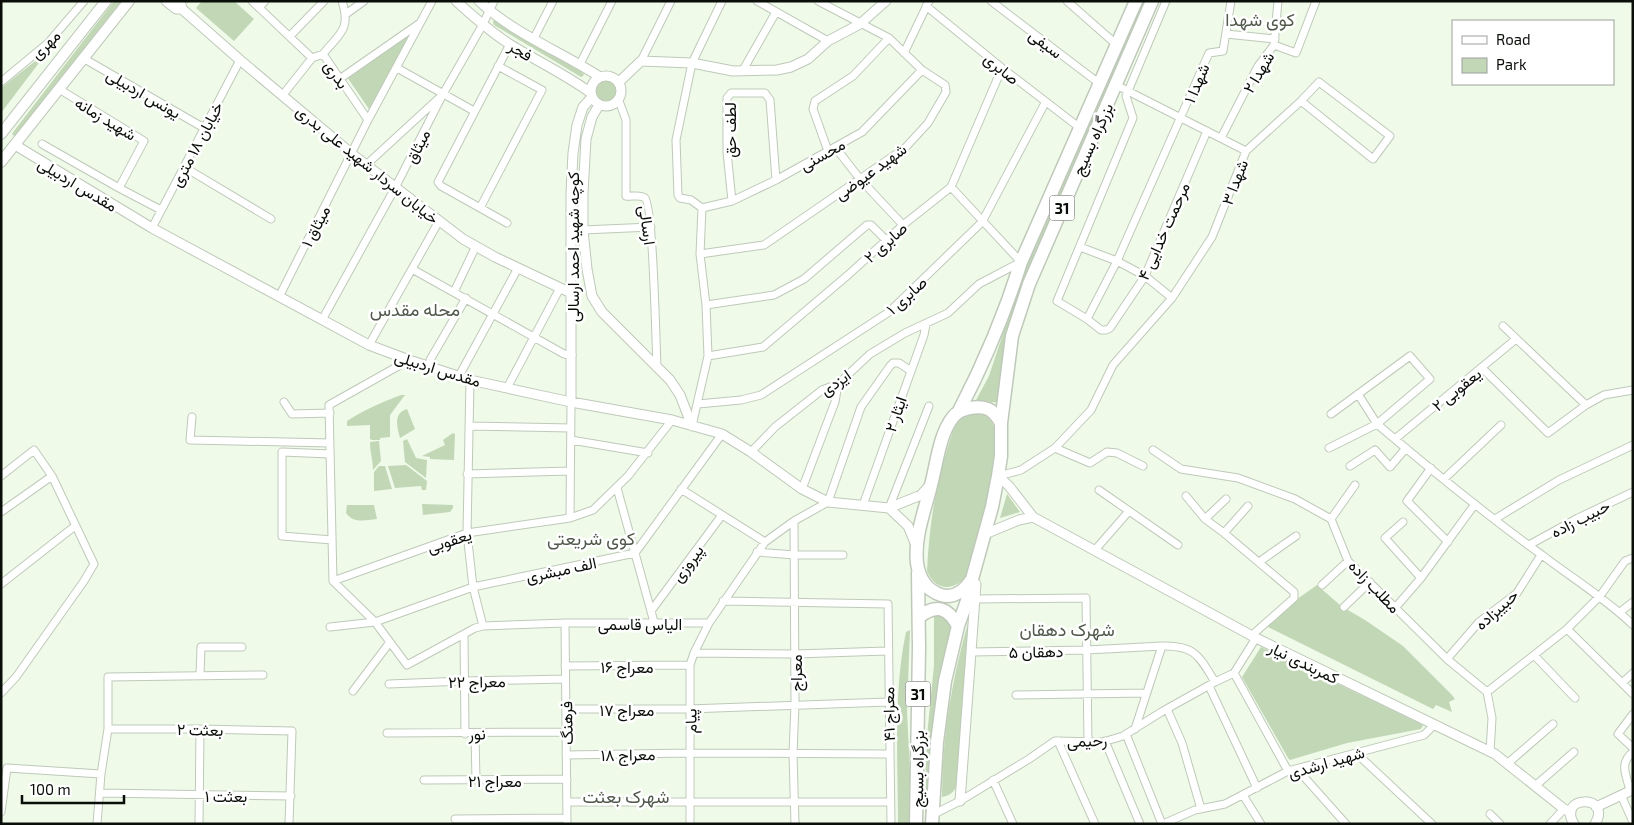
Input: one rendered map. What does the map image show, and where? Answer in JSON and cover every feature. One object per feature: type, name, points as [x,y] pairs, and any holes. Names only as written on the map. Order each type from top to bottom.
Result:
[{"type":"highway","name":"بزرگراه بسیج","points":[[916,824],[919,617],[917,548],[931,484],[946,430],[970,390],[1008,304],[1021,262],[1101,85],[1136,1]]},
{"type":"highway","name":"بزرگراه بسیج","points":[[932,819],[937,742],[945,681],[958,626],[968,598],[985,534],[998,476],[1002,448],[1000,423],[1012,336],[1029,284],[1152,1]]},
{"type":"highway","points":[[959,410],[980,407],[988,409],[996,414],[1000,423]]},
{"type":"highway","name":"بزرگراه بسیج","points":[[917,564],[924,584],[933,592],[944,596],[955,594],[965,589],[972,580]]},
{"type":"highway","points":[[919,617],[934,609],[945,610],[953,616],[958,626]]},
{"type":"main road","points":[[1,134],[106,1]]},
{"type":"main road","points":[[1,162],[128,1]]},
{"type":"main road","name":"خیابان سردار شهید علی بدری","points":[[166,1],[176,9],[180,5],[240,60],[352,154],[463,239],[571,293]]},
{"type":"main road","name":"فجر","points":[[456,1],[482,26],[573,80],[591,95]]},
{"type":"main road","name":"فجر","points":[[479,1],[489,11],[533,40],[580,64],[600,77]]},
{"type":"main road","points":[[619,82],[641,61],[692,63],[733,71],[777,70],[791,67],[808,58],[828,41],[860,24],[886,1]]},
{"type":"main road","points":[[610,76],[619,82],[622,91],[616,104],[607,107],[598,105],[591,95],[593,84],[600,77],[610,76]]},
{"type":"main road","name":"کوچه شهید احمد ارسالی","points":[[571,402],[571,193],[573,156],[577,125],[583,107],[591,95]]},
{"type":"main road","name":"کوچه شهید احمد ارسالی","points":[[598,105],[588,127],[584,159],[583,230],[592,296],[602,312],[670,380],[680,395],[692,426]]},
{"type":"main road","name":"مقدس اردبیلی","points":[[15,145],[152,228],[369,345],[470,380],[571,402],[672,420],[722,434],[751,452],[802,489],[828,502],[889,508]]},
{"type":"main road","points":[[573,156],[580,155],[584,159]]},
{"type":"main road","points":[[985,534],[1019,520],[1033,517],[1009,486],[998,476]]},
{"type":"main road","points":[[917,548],[908,526],[889,508],[921,495],[931,484]]},
{"type":"main road","name":"کمربندی نیار","points":[[1033,517],[1254,637],[1490,752],[1567,811]]},
{"type":"main road","points":[[960,801],[976,566]]},
{"type":"main road","points":[[1596,807],[1631,788]]},
{"type":"main road","points":[[1574,824],[1567,811],[1579,802],[1588,802],[1596,807],[1598,815],[1595,824]]},
{"type":"street","name":"مهری","points":[[1,82],[48,43],[84,1]]},
{"type":"street","points":[[252,1],[312,58]]},
{"type":"street","points":[[259,8],[265,1]]},
{"type":"street","points":[[290,36],[324,1]]},
{"type":"street","points":[[342,1],[346,14],[364,1]]},
{"type":"street","points":[[352,154],[368,120],[432,1]]},
{"type":"street","name":"میثاق","points":[[322,320],[395,188],[443,94],[494,1]]},
{"type":"street","points":[[533,40],[553,1]]},
{"type":"street","points":[[580,64],[612,1]]},
{"type":"street","points":[[641,61],[671,1]]},
{"type":"street","points":[[692,426],[708,356],[706,305],[700,254],[702,208],[691,200],[678,196],[676,140],[692,63],[722,1]]},
{"type":"street","points":[[757,1],[828,41]]},
{"type":"street","name":"شهید عیوضی","points":[[700,254],[764,245],[905,148],[928,124],[946,92],[945,85],[922,70],[889,38],[818,1]]},
{"type":"street","name":"سیفی","points":[[991,1],[1101,85]]},
{"type":"street","points":[[1067,1],[1118,45]]},
{"type":"street","points":[[1166,1],[1126,96],[1133,118],[1057,301],[1087,319],[1117,261],[1181,118]]},
{"type":"street","name":"شهدا ۱","points":[[1181,118],[1209,53],[1223,51],[1231,1]]},
{"type":"street","name":"شهدا ۲","points":[[1221,138],[1258,66],[1274,42],[1278,1]]},
{"type":"street","points":[[1226,34],[1274,42],[1296,53],[1316,1]]},
{"type":"street","points":[[904,52],[928,4]]},
{"type":"street","name":"صابری","points":[[928,4],[1002,68],[1080,128]]},
{"type":"street","points":[[743,70],[776,12]]},
{"type":"street","name":"بدری","points":[[346,14],[344,30],[323,54],[368,120]]},
{"type":"street","points":[[341,78],[421,22]]},
{"type":"street","points":[[828,151],[813,109],[815,101],[853,76],[889,38]]},
{"type":"street","points":[[508,223],[438,184],[438,182],[510,44]]},
{"type":"street","points":[[282,96],[312,58],[323,54]]},
{"type":"street","name":"یونس اردبیلی","points":[[83,58],[204,128]]},
{"type":"street","name":"خیابان ۱۸ متری","points":[[152,228],[240,60]]},
{"type":"street","points":[[480,208],[542,90],[498,66]]},
{"type":"street","points":[[397,68],[474,111]]},
{"type":"street","name":"صابری ۲","points":[[708,356],[763,347],[848,276],[903,225],[952,187],[1002,68]]},
{"type":"street","name":"محسنی","points":[[702,208],[732,200],[776,180],[862,132],[922,70]]},
{"type":"street","name":"شهدا ۳","points":[[998,476],[1021,470],[1055,448],[1091,410],[1113,365],[1172,298],[1212,237],[1246,151],[1319,82],[1390,136],[1373,159],[1301,101]]},
{"type":"street","points":[[1116,84],[1246,151]]},
{"type":"street","name":"شهید زمانه","points":[[59,89],[144,140],[120,188]]},
{"type":"street","name":"لطف حق","points":[[732,200],[727,152],[727,98],[732,93],[765,93],[769,96],[776,180]]},
{"type":"street","points":[[366,165],[443,94]]},
{"type":"street","name":"ارسالی","points":[[619,101],[626,120],[626,196],[645,198],[651,227],[657,367]]},
{"type":"street","name":"صابری ۱","points":[[698,404],[741,400],[761,395],[889,312],[982,222],[1046,103]]},
{"type":"street","name":"مرحمت خدایی ۴","points":[[1087,319],[1101,330],[1110,328],[1145,276],[1208,131]]},
{"type":"street","points":[[42,144],[161,210]]},
{"type":"street","points":[[835,147],[860,179],[903,225]]},
{"type":"street","name":"میثاق ۱","points":[[279,297],[352,154]]},
{"type":"street","points":[[184,167],[271,219]]},
{"type":"street","points":[[926,324],[948,313],[979,284],[1021,262],[982,222],[952,187]]},
{"type":"street","points":[[369,345],[439,221]]},
{"type":"street","points":[[706,305],[774,295],[804,279],[867,225],[871,226],[886,240]]},
{"type":"street","points":[[583,230],[651,227]]},
{"type":"street","points":[[454,292],[476,246]]},
{"type":"street","points":[[1080,247],[1117,261],[1145,276],[1172,298]]},
{"type":"street","points":[[459,376],[518,268]]},
{"type":"street","points":[[412,269],[564,354],[572,355]]},
{"type":"street","points":[[507,388],[560,288]]},
{"type":"street","points":[[429,366],[430,360],[466,298]]},
{"type":"street","name":"ایثار ۲","points":[[863,505],[926,324]]},
{"type":"street","name":"ایزدی","points":[[751,452],[774,427],[822,390],[838,384],[870,354],[905,333],[926,324]]},
{"type":"street","points":[[1503,326],[1586,405]]},
{"type":"street","name":"یعقوبی ۲","points":[[1395,439],[1516,339]]},
{"type":"street","points":[[1329,448],[1377,424],[1430,379],[1410,356],[1331,414]]},
{"type":"street","points":[[354,691],[390,642],[375,622],[333,581],[329,405],[409,360]]},
{"type":"street","points":[[709,623],[757,552],[766,542],[794,521],[828,502],[861,407],[892,363],[899,363],[910,371]]},
{"type":"street","points":[[1482,368],[1548,433],[1586,405],[1604,395],[1633,390]]},
{"type":"street","points":[[470,380],[466,533],[473,587],[483,626]]},
{"type":"street","points":[[802,489],[835,402],[838,384]]},
{"type":"street","points":[[1358,394],[1377,424],[1541,555],[1600,596],[1633,625]]},
{"type":"street","points":[[284,402],[292,414],[330,413]]},
{"type":"street","points":[[570,518],[571,402]]},
{"type":"street","points":[[889,508],[929,406]]},
{"type":"street","points":[[192,417],[190,440],[330,443]]},
{"type":"street","name":"یعقوبی","points":[[333,581],[466,533],[570,518],[593,510],[617,488],[648,453],[672,420]]},
{"type":"street","points":[[1444,479],[1501,425]]},
{"type":"street","points":[[469,426],[571,428]]},
{"type":"street","points":[[635,553],[722,434]]},
{"type":"street","points":[[571,440],[648,453]]},
{"type":"street","points":[[1495,519],[1559,480],[1633,445]]},
{"type":"street","points":[[1055,448],[1090,462],[1107,452],[1117,453],[1143,466]]},
{"type":"street","points":[[1350,466],[1375,450],[1390,467],[1406,448]]},
{"type":"street","points":[[1,476],[34,450],[52,476],[94,564],[84,581],[16,676],[1,693]]},
{"type":"street","points":[[1153,450],[1181,469],[1238,478],[1295,499],[1331,519],[1355,485]]},
{"type":"street","points":[[330,454],[282,452],[282,536],[332,540]]},
{"type":"street","points":[[1431,468],[1407,501],[1448,542]]},
{"type":"street","points":[[467,474],[570,471]]},
{"type":"street","points":[[1,512],[52,476]]},
{"type":"street","points":[[617,488],[654,622]]},
{"type":"street","points":[[681,489],[766,542]]},
{"type":"street","points":[[1099,490],[1178,545]]},
{"type":"street","name":"حبیب زاده","points":[[1529,545],[1578,518],[1633,492]]},
{"type":"street","points":[[1186,496],[1205,519],[1294,592],[1294,598],[1254,637],[1234,674],[1288,771]]},
{"type":"street","points":[[1205,519],[1226,499]]},
{"type":"street","points":[[1395,608],[1421,578],[1475,504]]},
{"type":"street","points":[[1224,533],[1248,506]]},
{"type":"street","points":[[1095,550],[1129,511]]},
{"type":"street","name":"پیروزی","points":[[651,611],[722,515]]},
{"type":"street","name":"مطلب زاده","points":[[1331,519],[1348,561],[1447,659],[1487,692]]},
{"type":"street","name":"معراج","points":[[794,521],[795,704],[793,754],[795,824]]},
{"type":"street","points":[[1403,522],[1385,538],[1421,578]]},
{"type":"street","points":[[1,584],[75,526]]},
{"type":"street","points":[[1259,562],[1296,536]]},
{"type":"street","points":[[757,552],[795,556],[843,555]]},
{"type":"street","name":"الف مبشری","points":[[330,627],[375,622],[473,587],[635,553]]},
{"type":"street","name":"حبیبزاده","points":[[1447,659],[1479,622],[1517,593],[1541,555]]},
{"type":"street","points":[[1490,752],[1492,718],[1487,692],[1567,629],[1600,596],[1625,561],[1633,558]]},
{"type":"street","points":[[1322,585],[1348,561]]},
{"type":"street","points":[[1344,607],[1370,582]]},
{"type":"street","points":[[975,599],[1086,598],[1088,742]]},
{"type":"street","points":[[723,601],[794,603]]},
{"type":"street","points":[[1620,612],[1633,602]]},
{"type":"street","name":"معراج ۴۱","points":[[794,603],[888,604],[890,824]]},
{"type":"street","name":"الیاس قاسمی","points":[[390,642],[407,665],[475,628],[483,626],[565,623],[709,623]]},
{"type":"street","name":"فرهنگ","points":[[565,623],[567,821]]},
{"type":"street","name":"پیام","points":[[690,824],[690,665],[709,623]]},
{"type":"street","points":[[1567,629],[1633,694]]},
{"type":"street","points":[[464,634],[465,734]]},
{"type":"street","points":[[1134,729],[1162,646]]},
{"type":"street","name":"دهقان ۵","points":[[971,652],[1087,650],[1162,646],[1187,648],[1204,665],[1258,788]]},
{"type":"street","points":[[200,675],[201,647],[242,647]]},
{"type":"street","points":[[694,653],[795,654],[887,652]]},
{"type":"street","points":[[1534,655],[1575,698]]},
{"type":"street","name":"معراج ۱۶","points":[[565,666],[690,665]]},
{"type":"street","points":[[1622,683],[1633,673]]},
{"type":"street","name":"رحیمی","points":[[932,819],[1055,741],[1106,741],[1126,734],[1167,709],[1234,674]]},
{"type":"street","points":[[97,824],[101,774],[108,729],[108,677],[263,675]]},
{"type":"street","name":"معراج ۲۲","points":[[389,684],[565,679]]},
{"type":"street","points":[[1016,695],[1146,693]]},
{"type":"street","name":"معراج ۱۷","points":[[566,709],[689,709],[888,702]]},
{"type":"street","points":[[1167,709],[1182,743],[1201,809]]},
{"type":"street","points":[[1631,788],[1624,766],[1627,757],[1633,750],[1618,734],[1633,714]]},
{"type":"street","points":[[1507,764],[1553,724]]},
{"type":"street","name":"شهید ارشدی","points":[[1163,824],[1201,809],[1225,804],[1288,771],[1424,735],[1434,725]]},
{"type":"street","name":"بعثت ۲","points":[[108,729],[292,731],[291,796]]},
{"type":"street","points":[[200,729],[200,824]]},
{"type":"street","name":"نور","points":[[387,733],[566,732]]},
{"type":"street","points":[[475,734],[476,780]]},
{"type":"street","points":[[1126,734],[1163,824]]},
{"type":"street","points":[[1058,741],[1095,824]]},
{"type":"street","points":[[1106,741],[1140,824]]},
{"type":"street","points":[[1535,786],[1574,752]]},
{"type":"street","name":"معراج ۱۸","points":[[566,755],[690,753],[889,754]]},
{"type":"street","points":[[1356,753],[1432,824]]},
{"type":"street","points":[[1,812],[7,768],[101,774]]},
{"type":"street","points":[[1297,769],[1346,824]]},
{"type":"street","name":"معراج ۲۱","points":[[424,780],[567,779]]},
{"type":"street","points":[[993,780],[1014,824]]},
{"type":"street","name":"بعثت ۱","points":[[100,793],[291,796]]},
{"type":"street","points":[[1243,795],[1261,824]]},
{"type":"street","points":[[1621,795],[1633,822]]},
{"type":"street","points":[[289,824],[291,796]]},
{"type":"street","points":[[567,802],[890,802]]},
{"type":"street","points":[[1550,824],[1567,811]]},
{"type":"street","points":[[1490,814],[1500,824]]},
{"type":"street","points":[[455,820],[567,821]]},
{"type":"green space","points":[[114,1],[122,1],[17,135],[14,136],[12,134],[14,131]]},
{"type":"green space","points":[[202,1],[234,1],[254,19],[234,41],[196,8]]},
{"type":"green space","points":[[1143,1],[1147,1],[1040,242],[999,403],[976,400],[989,376],[1018,288],[1042,228]]},
{"type":"green space","points":[[494,19],[580,71],[584,74],[583,76],[581,77],[494,25]]},
{"type":"green space","points":[[411,32],[371,112],[347,77]]},
{"type":"green space","points":[[48,51],[1,113],[1,88]]},
{"type":"green space","points":[[607,81],[615,84],[618,92],[615,100],[607,103],[599,100],[596,92],[599,84]]},
{"type":"green space","points":[[405,395],[390,415],[390,437],[372,440],[370,439],[370,425],[347,426],[347,421],[353,417],[373,406]]},
{"type":"green space","points":[[407,409],[415,429],[400,438],[397,421],[400,414]]},
{"type":"green space","points":[[980,413],[989,419],[996,432],[995,452],[984,514],[967,575],[956,584],[945,587],[940,586],[930,578],[927,571],[931,523],[943,461],[955,426],[963,417]]},
{"type":"green space","points":[[453,433],[455,434],[454,460],[430,459],[430,457],[422,456],[445,445],[443,440]]},
{"type":"green space","points":[[407,439],[416,458],[427,460],[426,478],[405,462],[403,441]]},
{"type":"green space","points":[[379,441],[381,461],[373,470],[370,442]]},
{"type":"green space","points":[[406,465],[427,481],[426,490],[422,490],[421,486],[395,488],[388,466]]},
{"type":"green space","points":[[379,466],[385,466],[392,489],[374,491],[374,472]]},
{"type":"green space","points":[[1007,494],[1020,512],[1000,518]]},
{"type":"green space","points":[[422,504],[453,505],[453,508],[450,512],[423,515]]},
{"type":"green space","points":[[347,505],[374,505],[377,519],[353,519],[346,513]]},
{"type":"green space","points":[[1317,585],[1341,606],[1403,646],[1455,699],[1449,702],[1452,712],[1436,705],[1433,709],[1262,624]]},
{"type":"green space","points":[[971,613],[960,778],[952,793],[942,797],[946,727],[959,658]]},
{"type":"green space","points":[[937,614],[945,616],[954,625],[928,824],[925,824],[926,746],[934,665],[934,616]]},
{"type":"green space","points":[[910,630],[907,710],[912,817],[910,824],[898,824],[899,679],[906,632]]},
{"type":"green space","points":[[1261,647],[1423,725],[1421,729],[1347,743],[1290,760],[1242,677]]},
{"type":"district","name":"کوی شهدا","points":[[1260,19]]},
{"type":"district","name":"محله مقدس","points":[[415,309]]},
{"type":"district","name":"کوی شریعتی","points":[[591,538]]},
{"type":"district","name":"شهرک دهقان","points":[[1067,629]]},
{"type":"district","name":"شهرک بعثت","points":[[626,796]]}]
